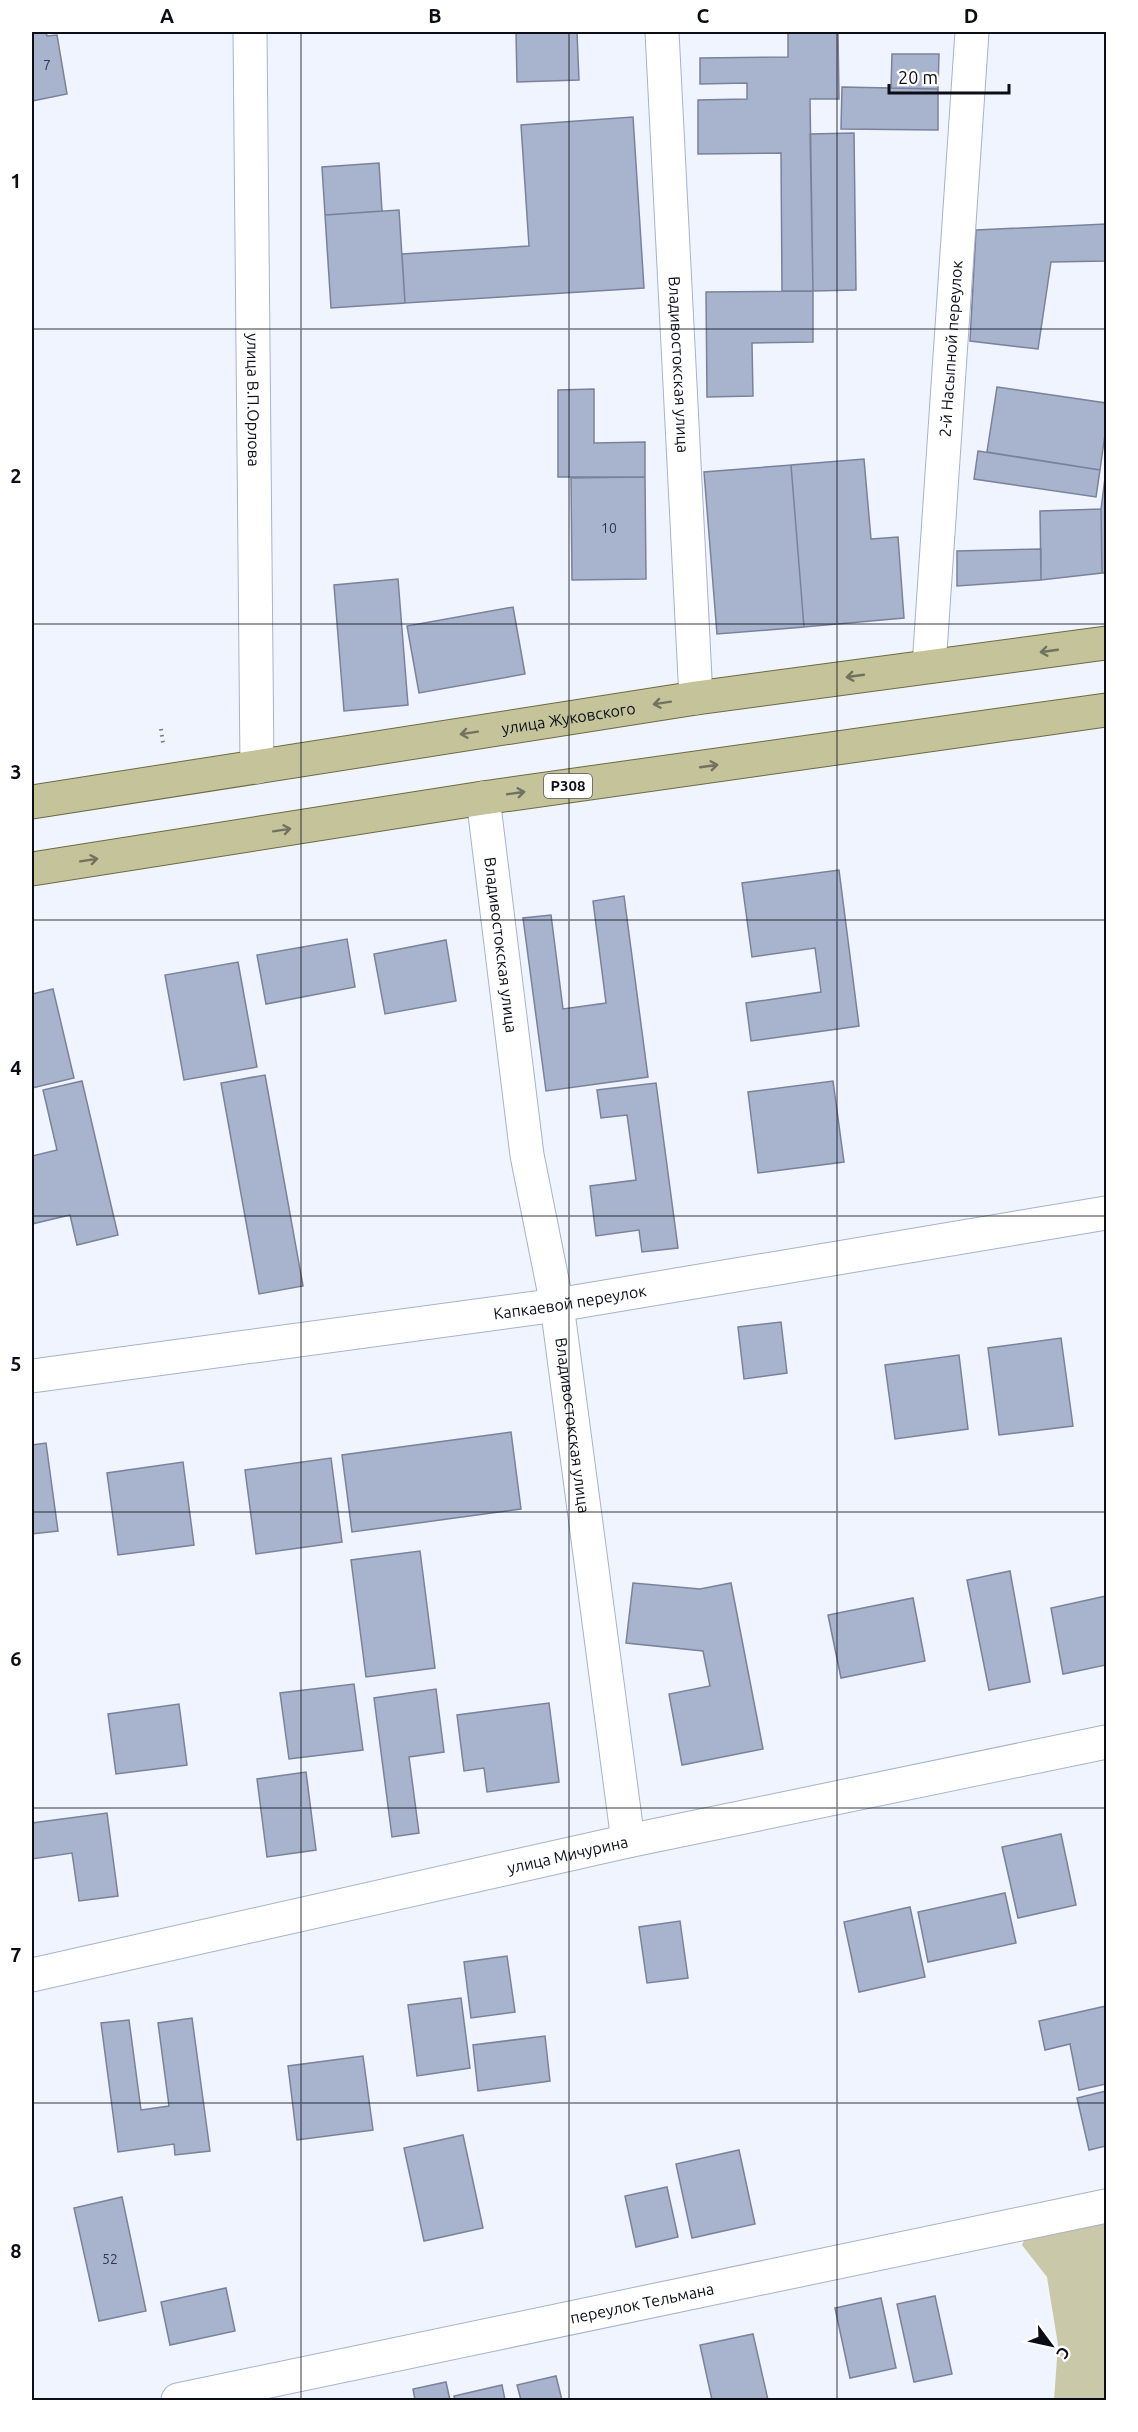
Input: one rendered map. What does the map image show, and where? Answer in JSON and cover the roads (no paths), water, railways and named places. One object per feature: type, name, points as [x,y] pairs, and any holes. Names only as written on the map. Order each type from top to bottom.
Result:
[{"type":"main road","name":"улица Жуковского","points":[[32,802],[696,698],[1107,643]]},
{"type":"main road","name":"P308","points":[[32,869],[483,798],[1107,710]]},
{"type":"street","name":"улица В.П.Орлова","points":[[250,32],[258,767]]},
{"type":"street","name":"Владивостокская улица","points":[[662,32],[696,698]]},
{"type":"street","name":"2-й Насыпной переулок","points":[[929,666],[972,32]]},
{"type":"street","name":"Владивостокская улица","points":[[483,798],[527,1155],[557,1305],[628,1841]]},
{"type":"street","name":"Капкаевой переулок","points":[[32,1376],[557,1305],[1107,1213]]},
{"type":"street","name":"улица Мичурина","points":[[32,1975],[628,1841],[1107,1742]]},
{"type":"street","name":"переулок Тельмана","points":[[178,2400],[1107,2206]]}]
